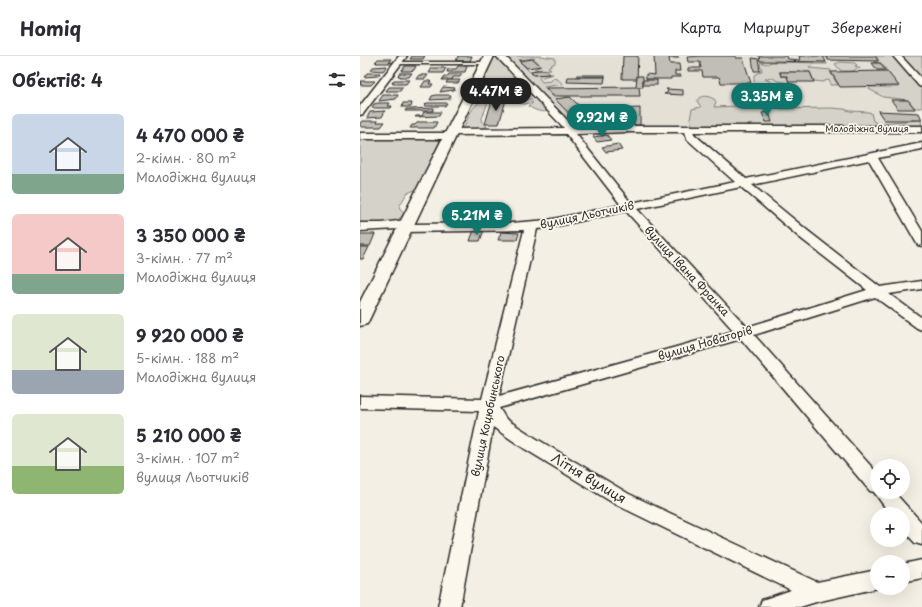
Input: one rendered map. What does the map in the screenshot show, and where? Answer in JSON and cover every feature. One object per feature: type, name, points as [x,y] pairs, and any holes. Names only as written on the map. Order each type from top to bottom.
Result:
[{"type":"street","name":"вулиця Івана Франка","points":[[500,56],[565,122],[569,131],[629,208],[744,332],[870,478]]},
{"type":"street","points":[[897,56],[922,84]]},
{"type":"street","points":[[360,112],[401,59]]},
{"type":"street","points":[[360,320],[488,59]]},
{"type":"street","name":"Молодіжна вулиця","points":[[360,136],[687,129],[922,129]]},
{"type":"street","points":[[687,129],[691,137],[743,184],[876,292],[922,325]]},
{"type":"street","name":"вулиця Льотчиків","points":[[360,227],[531,226],[629,208],[646,202],[743,184],[922,146]]},
{"type":"street","points":[[872,157],[922,242]]},
{"type":"street","name":"вулиця Коцюбинського","points":[[449,607],[489,405],[531,226]]},
{"type":"street","name":"вулиця Новаторів","points":[[489,405],[744,332],[876,292],[922,285]]},
{"type":"street","points":[[360,402],[489,405]]},
{"type":"street","name":"Літня вулиця","points":[[489,405],[500,422],[531,444],[622,499],[816,592]]},
{"type":"street","points":[[889,499],[895,507]]},
{"type":"street","points":[[910,524],[922,537]]},
{"type":"street","points":[[910,572],[922,569]]},
{"type":"street","points":[[770,607],[816,592],[870,580]]},
{"type":"lane","points":[[401,59],[488,59]]},
{"type":"shaded area","points":[[492,56],[498,56],[533,95],[528,97],[524,94],[503,93],[502,97],[473,97]]},
{"type":"shaded area","points":[[503,56],[541,56],[555,58],[555,63],[548,67],[551,69],[542,70],[534,69],[541,66],[534,58],[518,60],[533,75],[553,74],[539,78],[542,82],[555,79],[563,84],[544,87],[582,127],[692,126],[690,119],[692,109],[701,107],[697,101],[700,97],[705,96],[714,99],[716,102],[714,107],[737,106],[755,108],[759,93],[754,81],[754,75],[762,71],[761,62],[766,64],[772,62],[827,63],[814,64],[809,68],[831,70],[830,72],[838,85],[830,85],[830,81],[827,80],[823,82],[814,81],[810,72],[779,72],[781,76],[787,77],[789,83],[777,81],[773,78],[765,79],[780,86],[772,91],[773,96],[782,101],[776,103],[776,107],[779,109],[831,108],[869,112],[871,113],[873,121],[877,123],[921,120],[922,128],[573,130]]},
{"type":"shaded area","points":[[515,56],[876,56],[922,117],[922,124],[582,127]]},
{"type":"shaded area","points":[[876,56],[894,56],[922,87],[922,108],[915,108],[908,100],[883,97],[869,89],[870,87],[899,87],[881,63],[874,62],[879,60]]},
{"type":"shaded area","points":[[899,56],[922,56],[922,82]]},
{"type":"shaded area","points":[[840,62],[855,63],[857,65],[855,66],[860,68],[852,71],[841,71],[835,64]]},
{"type":"shaded area","points":[[538,98],[550,110],[542,112],[533,109],[528,106],[533,103],[532,102],[525,104],[519,103],[522,100]]},
{"type":"shaded area","points":[[482,101],[488,102],[481,121],[487,126],[482,129],[464,129],[468,117],[473,109]]},
{"type":"shaded area","points":[[360,137],[434,138],[441,142],[418,189],[407,193],[399,207],[404,213],[396,221],[391,223],[360,224]]},
{"type":"building","points":[[412,56],[425,56],[423,59],[410,59]]},
{"type":"building","points":[[458,56],[472,56],[470,61],[456,61]]},
{"type":"building","points":[[623,56],[638,56],[637,79],[622,79]]},
{"type":"building","points":[[654,56],[678,56],[678,58],[669,58],[670,64],[679,64],[680,71],[675,71],[675,75],[680,75],[681,77],[671,77],[671,79],[646,79],[646,74],[655,75]]},
{"type":"building","points":[[736,56],[736,58],[743,58],[751,83],[721,83],[719,77],[703,77],[702,71],[688,71],[688,68],[701,68],[700,62],[688,62],[687,57]]},
{"type":"building","points":[[759,56],[787,56],[788,59],[800,60],[799,56],[823,56],[826,62],[760,61]]},
{"type":"building","points":[[823,56],[875,56],[878,61],[828,60],[827,57]]},
{"type":"building","points":[[752,58],[758,59],[760,71],[754,71]]},
{"type":"building","points":[[378,59],[391,59],[389,62],[392,62],[376,63],[377,62],[375,62]]},
{"type":"building","points":[[533,59],[541,66],[527,68],[519,61]]},
{"type":"building","points":[[872,63],[880,63],[885,70],[877,70]]},
{"type":"building","points":[[387,66],[383,71],[371,70],[373,67]]},
{"type":"building","points":[[405,66],[416,66],[414,70],[401,71]]},
{"type":"building","points":[[458,66],[467,66],[465,72],[447,72],[448,69],[456,69]]},
{"type":"building","points":[[432,68],[446,68],[443,73],[429,73]]},
{"type":"building","points":[[546,70],[549,74],[533,75],[531,71]]},
{"type":"building","points":[[887,71],[899,86],[840,87],[831,72]]},
{"type":"building","points":[[780,72],[810,72],[814,82],[789,82],[787,76],[781,76]]},
{"type":"building","points":[[367,73],[380,73],[378,76],[364,77]]},
{"type":"building","points":[[399,73],[412,73],[409,77],[400,77],[398,76]]},
{"type":"building","points":[[449,74],[462,74],[460,77],[453,77],[452,80],[442,80]]},
{"type":"building","points":[[419,75],[428,75],[425,79],[416,79]]},
{"type":"building","points":[[577,75],[605,75],[605,77],[577,77]]},
{"type":"building","points":[[637,76],[643,76],[643,87],[636,87]]},
{"type":"building","points":[[568,77],[605,77],[604,83],[567,82]]},
{"type":"building","points":[[394,80],[409,80],[406,84],[393,84],[392,83]]},
{"type":"building","points":[[448,80],[460,80],[458,83],[446,83]]},
{"type":"building","points":[[643,80],[657,80],[657,85],[643,85]]},
{"type":"building","points":[[361,81],[375,81],[371,85],[360,85]]},
{"type":"building","points":[[425,81],[431,81],[429,84],[433,84],[431,87],[421,87]]},
{"type":"building","points":[[389,87],[403,87],[400,91],[386,91]]},
{"type":"building","points":[[443,87],[455,88],[454,90],[440,92]]},
{"type":"building","points":[[639,87],[640,96],[553,96],[546,88]]},
{"type":"building","points":[[666,89],[683,90],[683,95],[664,94],[667,93],[668,90]]},
{"type":"building","points":[[383,95],[398,95],[396,99],[379,101]]},
{"type":"building","points":[[451,95],[449,99],[430,100],[432,96]]},
{"type":"building","points":[[570,97],[598,124],[582,127],[555,99]]},
{"type":"building","points":[[492,100],[506,100],[499,124],[485,124]]},
{"type":"building","points":[[891,100],[908,100],[915,109],[898,109]]},
{"type":"building","points":[[390,103],[388,106],[392,106],[391,108],[372,108],[374,104]]},
{"type":"building","points":[[403,103],[412,103],[411,107],[402,107]]},
{"type":"building","points":[[427,103],[447,103],[445,106],[424,106]]},
{"type":"building","points":[[434,108],[433,111],[405,111],[406,109]]},
{"type":"building","points":[[640,108],[640,125],[622,126],[622,109]]},
{"type":"building","points":[[385,111],[382,117],[367,118],[370,112]]},
{"type":"building","points":[[878,111],[919,113],[922,120],[884,120]]},
{"type":"building","points":[[424,112],[441,112],[439,116],[415,117],[422,116]]},
{"type":"building","points":[[769,112],[772,122],[766,122],[762,113]]},
{"type":"building","points":[[362,121],[385,122],[381,127],[361,127],[362,126],[360,126],[360,123]]},
{"type":"building","points":[[418,122],[437,122],[434,128],[410,128]]},
{"type":"building","points":[[607,135],[611,140],[597,142],[593,137]]},
{"type":"building","points":[[618,144],[622,150],[606,152],[602,147]]},
{"type":"building","points":[[474,230],[484,230],[480,241],[470,241]]},
{"type":"building","points":[[501,232],[519,233],[517,240],[498,240]]},
{"type":"building","points":[[360,234],[375,234],[370,246],[360,246]]},
{"type":"building","points":[[360,247],[369,247],[363,259],[360,259]]}]
